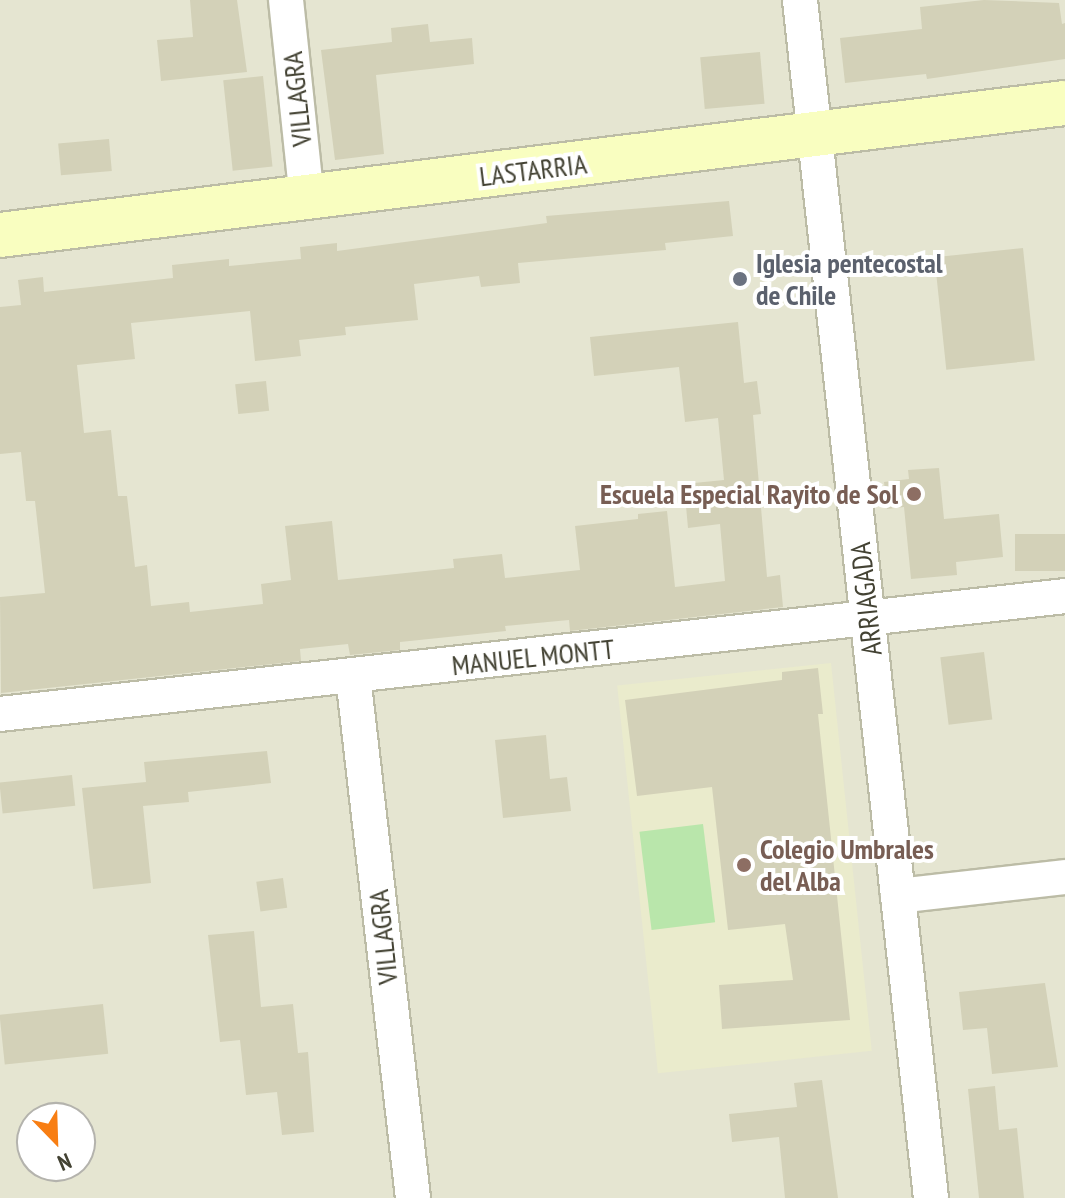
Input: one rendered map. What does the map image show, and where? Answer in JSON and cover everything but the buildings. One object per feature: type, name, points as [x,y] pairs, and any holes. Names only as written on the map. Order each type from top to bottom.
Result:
[{"type":"main road","name":"LASTARRIA","points":[[0,235],[1065,103]]},
{"type":"street","name":"VILLAGRA","points":[[286,0],[307,199]]},
{"type":"street","name":"ARRIAGADA","points":[[800,0],[931,1198]]},
{"type":"street","name":"MANUEL MONTT","points":[[0,714],[1065,596]]},
{"type":"street","name":"VILLAGRA","points":[[353,676],[413,1198]]},
{"type":"street","points":[[898,896],[1065,877]]},
{"type":"shaded area","points":[[0,0],[1065,0],[1065,1198],[0,1198]]},
{"type":"shaded area","name":"Colegio Umbrales del Alba","points":[[831,663],[872,1051],[658,1073],[617,685]]},
{"type":"green space","points":[[703,824],[715,922],[652,930],[639,832]]},
{"type":"place","name":"Iglesia pentecostal de Chile","points":[[740,279]]},
{"type":"place","name":"Escuela Especial Rayito de Sol","points":[[914,494]]},
{"type":"place","name":"Colegio Umbrales del Alba","points":[[744,865]]}]
